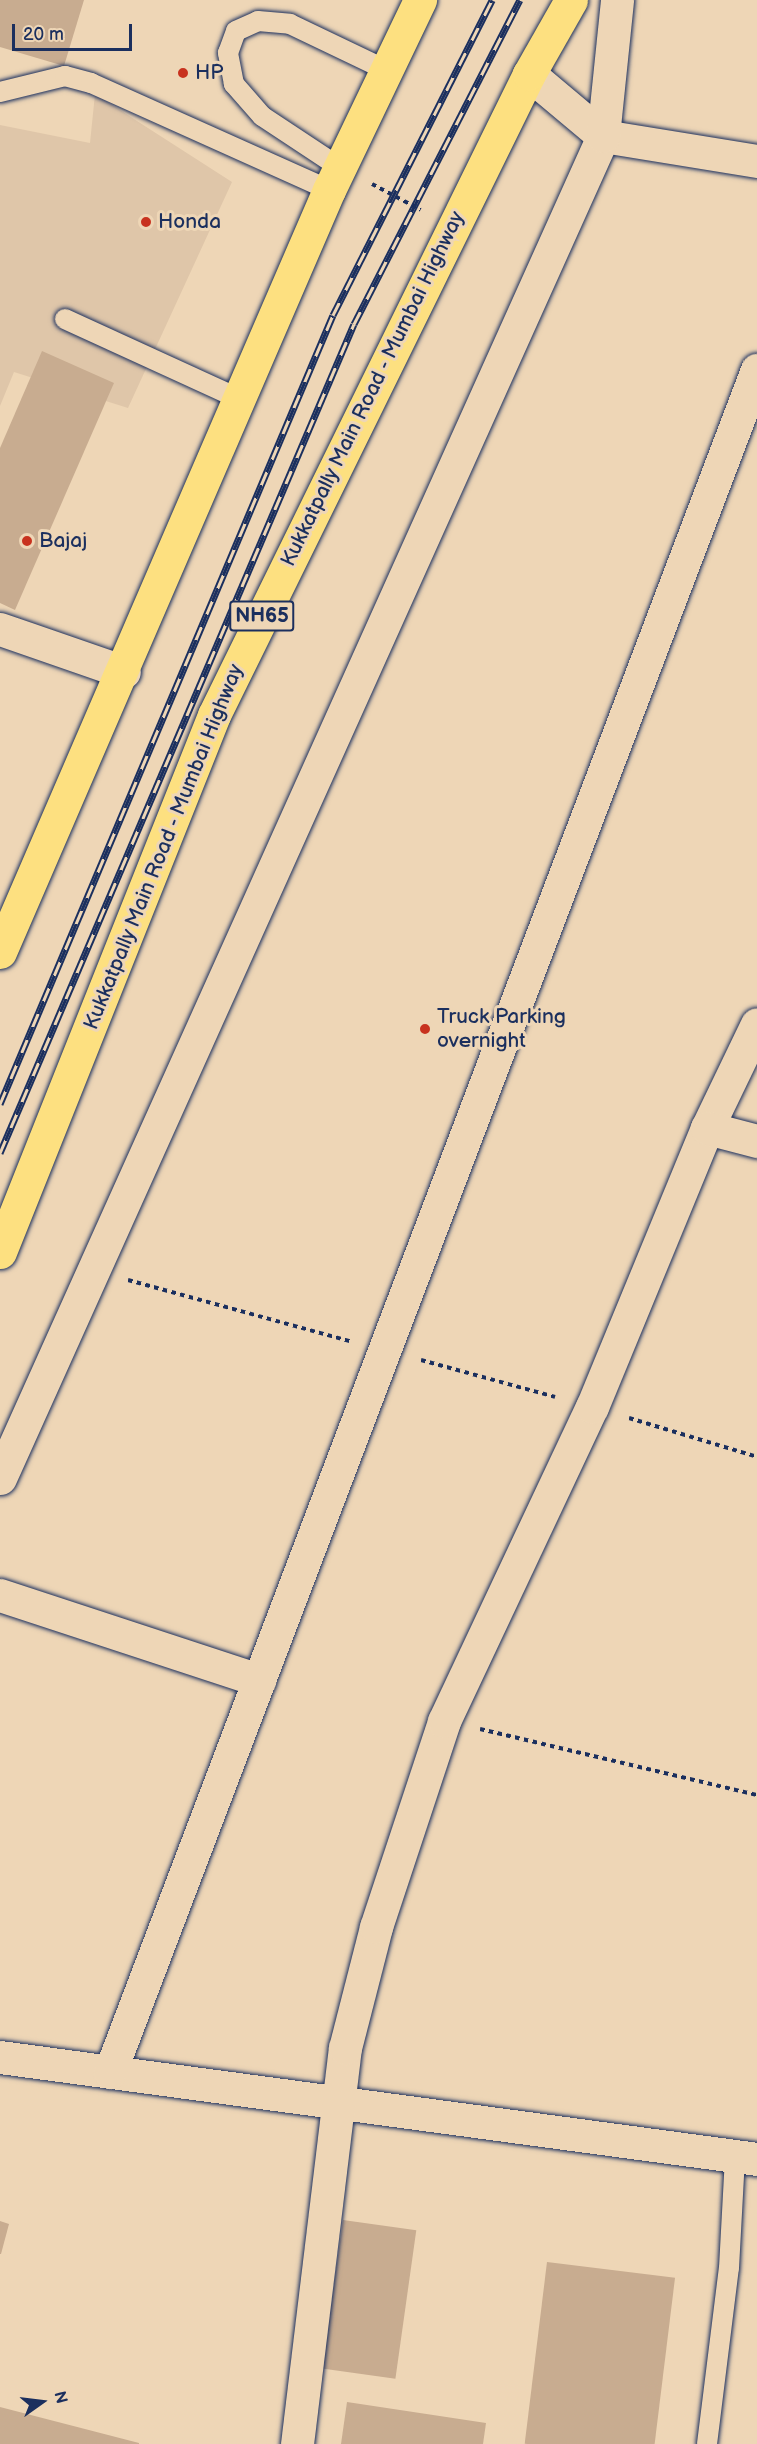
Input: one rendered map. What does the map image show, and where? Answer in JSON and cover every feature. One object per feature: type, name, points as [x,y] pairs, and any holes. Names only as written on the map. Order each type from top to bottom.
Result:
[{"type":"highway","points":[[0,952],[124,672],[334,178],[420,0]]},
{"type":"highway","name":"Kukkatpally Main Road - Mumbai Highway","points":[[0,1252],[214,715],[453,226],[529,74],[571,0]]},
{"type":"street","points":[[0,1478],[603,136],[617,0]]},
{"type":"street","points":[[529,74],[603,136],[757,161]]},
{"type":"street","points":[[110,2072],[757,370]]},
{"type":"street","points":[[0,630],[124,672]]},
{"type":"street","points":[[297,2444],[334,2102],[376,1927],[444,1721],[592,1407],[707,1128],[754,1038]]},
{"type":"street","points":[[707,1128],[757,1140]]},
{"type":"street","points":[[0,1594],[259,1680]]},
{"type":"street","points":[[0,2057],[746,2157]]},
{"type":"lane","points":[[334,178],[262,116],[234,84],[228,53],[236,32],[258,21],[290,24],[386,70]]},
{"type":"lane","points":[[0,92],[65,76],[91,83],[334,178]]},
{"type":"lane","points":[[65,319],[240,399]]},
{"type":"lane","points":[[707,2444],[729,2268],[746,2157]]},
{"type":"path","points":[[334,178],[453,226]]},
{"type":"path","points":[[93,1270],[592,1407],[757,1457]]},
{"type":"path","points":[[444,1721],[757,1795]]},
{"type":"shaded area","points":[[95,94],[232,182],[128,408],[14,372],[0,406],[0,125],[90,143]]},
{"type":"building","points":[[0,0],[84,0],[64,66],[0,47]]},
{"type":"building","points":[[42,351],[114,383],[15,610],[0,603],[0,448]]},
{"type":"building","points":[[343,2220],[416,2230],[395,2379],[322,2369]]},
{"type":"building","points":[[0,2221],[9,2224],[1,2254],[0,2254]]},
{"type":"building","points":[[547,2262],[675,2278],[655,2444],[525,2444]]},
{"type":"building","points":[[347,2402],[486,2423],[483,2444],[341,2444]]},
{"type":"building","points":[[0,2407],[139,2443],[139,2444],[0,2444]]},
{"type":"railway","points":[[0,1104],[333,315],[492,0]]},
{"type":"railway","points":[[0,1153],[354,324],[520,0]]},
{"type":"place","name":"HP","points":[[183,73]]},
{"type":"place","name":"Honda","points":[[146,222]]},
{"type":"place","name":"Bajaj","points":[[27,541]]},
{"type":"place","name":"Truck Parking overnight","points":[[425,1029]]}]
